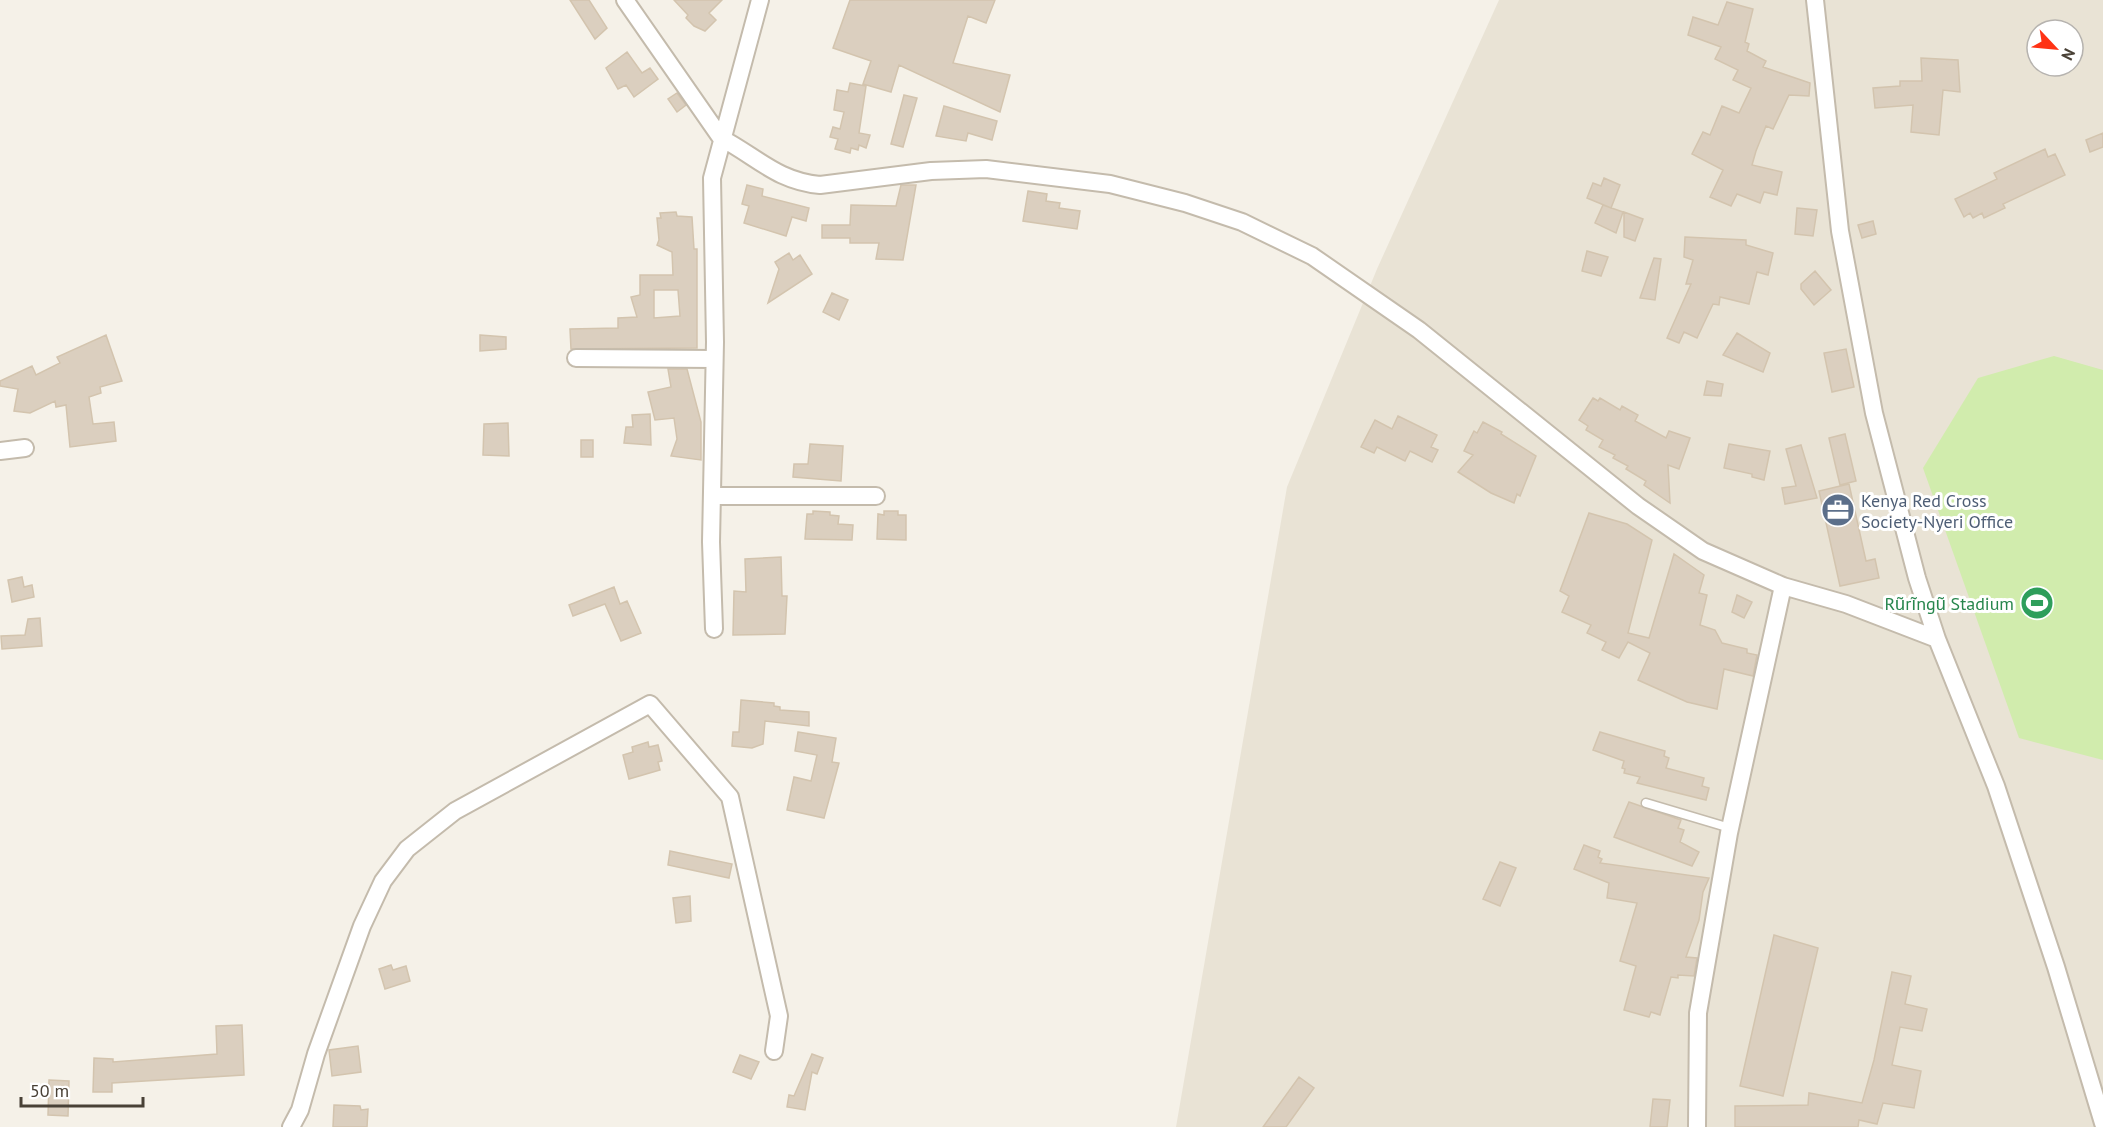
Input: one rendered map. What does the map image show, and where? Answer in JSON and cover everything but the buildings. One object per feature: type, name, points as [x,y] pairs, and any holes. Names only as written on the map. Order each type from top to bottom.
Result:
[{"type":"street","points":[[626,0],[721,138],[745,151],[768,170],[808,184],[839,184],[931,171],[986,169],[1110,184],[1185,203],[1242,222],[1312,256],[1419,330],[1638,506],[1718,560],[1783,586],[1846,604],[1937,639]]},
{"type":"street","points":[[714,629],[712,178],[760,0]]},
{"type":"street","points":[[1815,0],[1840,231],[1874,413],[1917,578],[1937,639],[1996,786],[2056,967],[2103,1124]]},
{"type":"street","points":[[576,358],[714,358]]},
{"type":"street","points":[[0,451],[25,448]]},
{"type":"street","points":[[712,496],[876,496]]},
{"type":"street","points":[[1698,1127],[1698,1013],[1730,828],[1783,586]]},
{"type":"street","points":[[291,1127],[300,1110],[316,1054],[362,926],[383,881],[407,849],[455,811],[650,704],[730,797],[779,1016],[774,1051]]},
{"type":"lane","points":[[1646,803],[1730,828]]},
{"type":"shaded area","points":[[1499,0],[2103,0],[2103,1127],[1176,1127],[1287,487],[1377,269]]},
{"type":"green space","name":"Rũrĩngũ Stadium","points":[[2054,356],[2103,370],[2103,760],[2019,738],[1923,468],[1978,378]]},
{"type":"place","name":"Kenya Red Cross Society-Nyeri Office","points":[[1838,510]]},
{"type":"place","name":"Rũrĩngũ Stadium","points":[[2037,603]]}]
